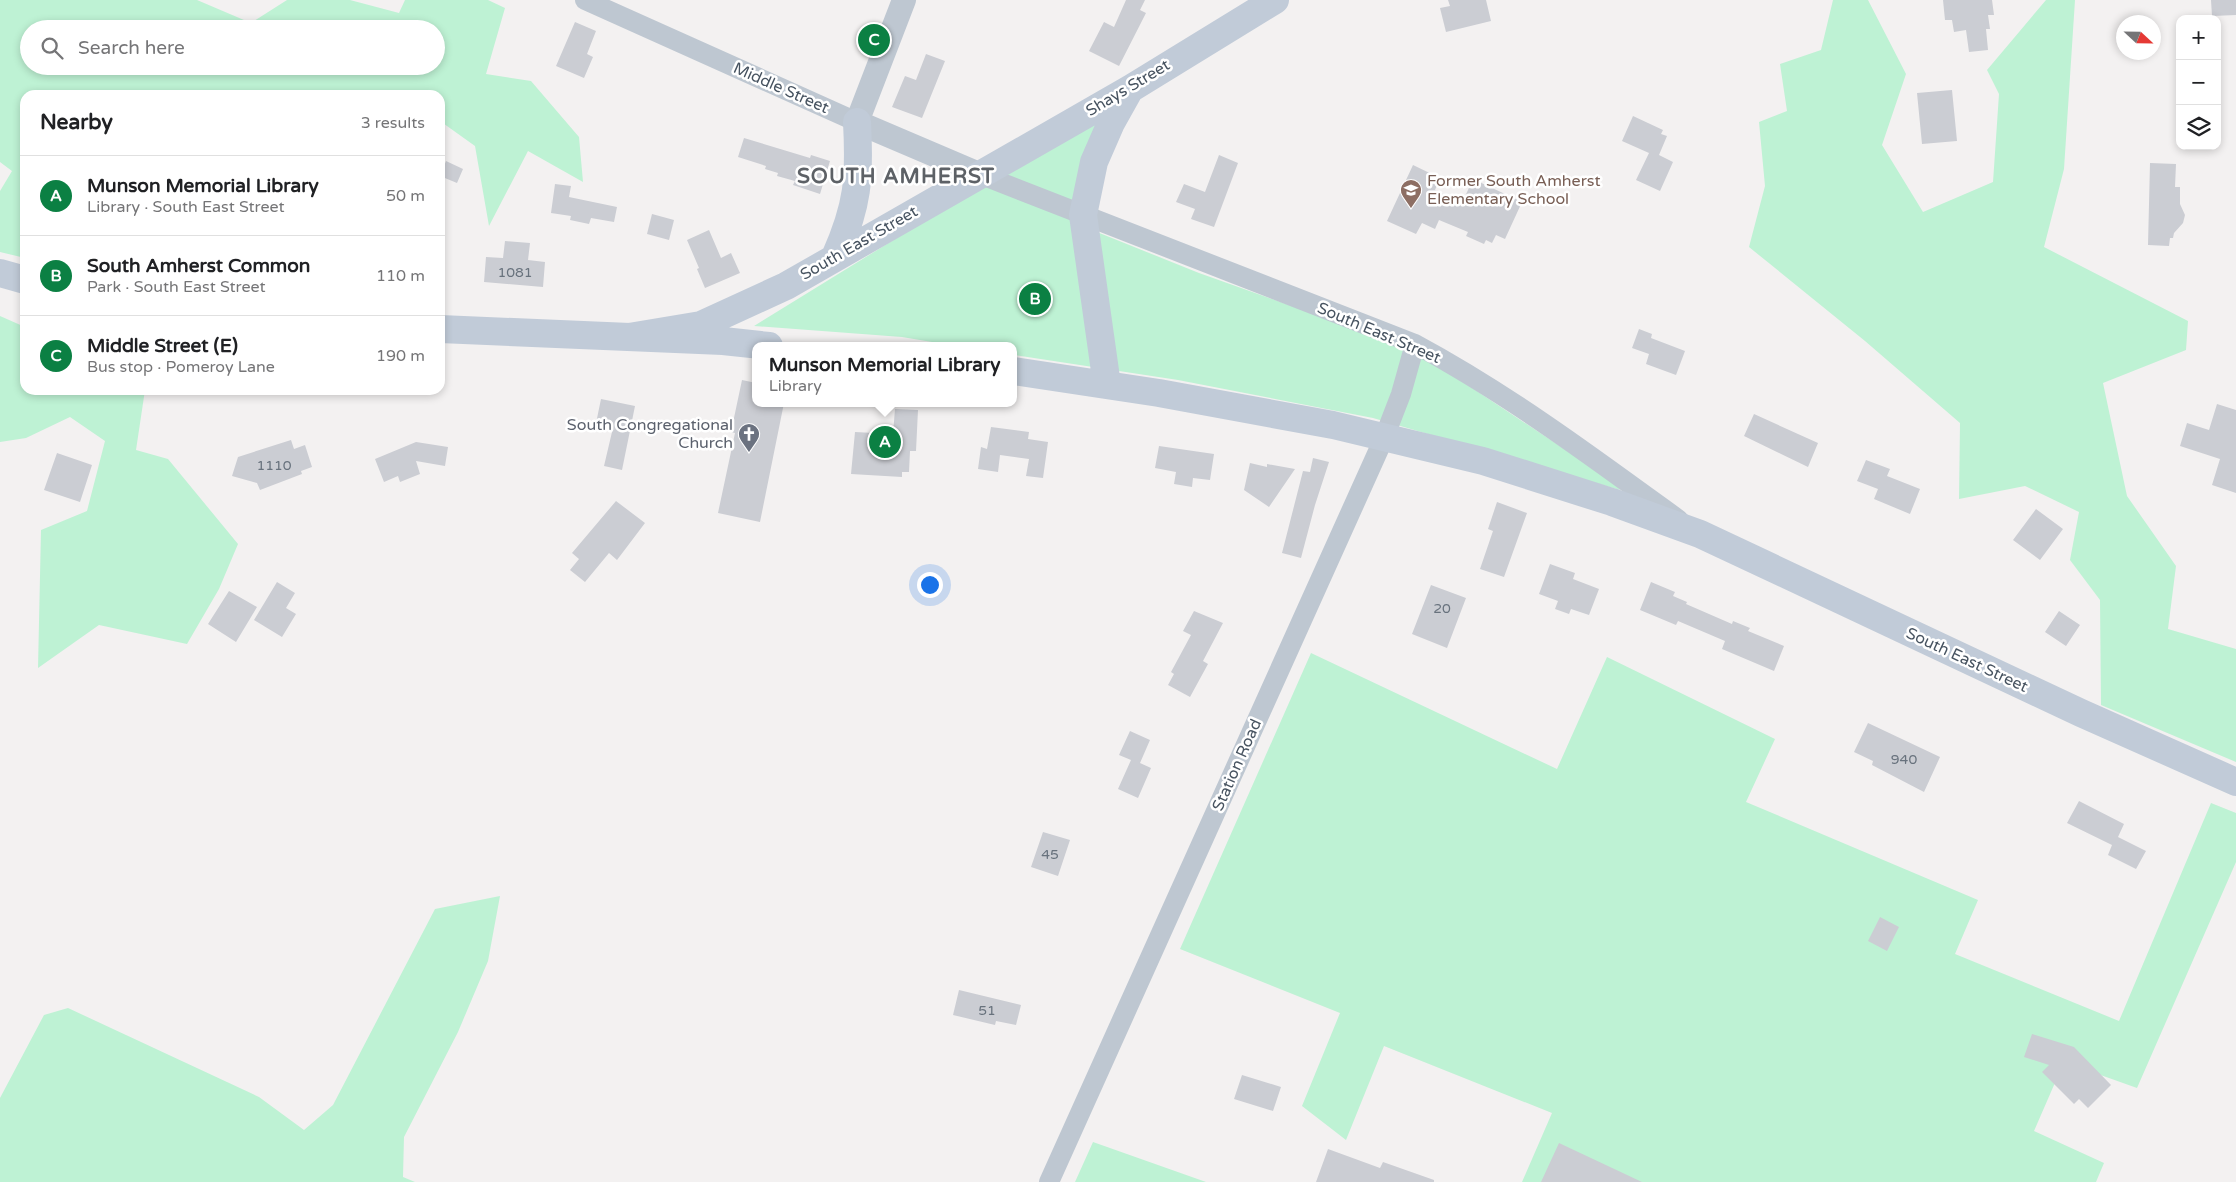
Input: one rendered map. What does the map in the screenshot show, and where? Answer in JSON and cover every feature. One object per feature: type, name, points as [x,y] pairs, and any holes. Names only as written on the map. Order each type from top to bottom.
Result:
[{"type":"main road","name":"Shays Street","points":[[979,174],[1130,89],[1275,0]]},
{"type":"main road","points":[[1107,385],[1083,215],[1094,162],[1111,123],[1130,89]]},
{"type":"main road","points":[[835,257],[847,231],[856,202],[859,170],[857,122]]},
{"type":"main road","name":"South East Street","points":[[629,337],[701,325],[786,286],[979,174]]},
{"type":"main road","points":[[0,274],[20,279]]},
{"type":"main road","points":[[746,304],[759,342]]},
{"type":"main road","name":"South East Street","points":[[445,330],[629,337],[752,345]]},
{"type":"main road","name":"South East Street","points":[[1017,371],[1107,385],[1333,426],[1483,461],[1612,502],[1700,534],[2081,713],[2236,782]]},
{"type":"street","name":"Middle Street","points":[[585,0],[857,122],[979,174]]},
{"type":"street","points":[[857,122],[904,0]]},
{"type":"street","name":"South East Street","points":[[979,174],[1415,344],[1443,359],[1549,427],[1700,534]]},
{"type":"street","name":"Station Road","points":[[1048,1182],[1384,438],[1401,394],[1415,344]]},
{"type":"green space","points":[[0,0],[197,0],[244,20],[20,20],[20,75],[445,75],[445,20],[256,20],[287,0],[350,0],[399,13],[405,0],[488,0],[505,8],[486,74],[531,81],[579,137],[583,182],[528,151],[489,226],[475,146],[445,125],[445,90],[20,90],[20,257],[0,252],[0,191],[12,171],[0,162]]},
{"type":"green space","points":[[1833,0],[1868,0],[1906,74],[1882,145],[1923,212],[1993,182],[1999,94],[1987,70],[2046,0],[2075,0],[2064,169],[2044,247],[2188,321],[2186,350],[2103,383],[2127,496],[2176,566],[2168,629],[2236,649],[2236,762],[2101,705],[2100,600],[2070,560],[2079,512],[2025,486],[1959,499],[1960,423],[1865,341],[1749,247],[1765,186],[1759,122],[1787,111],[1780,64],[1821,50]]},
{"type":"green space","points":[[1107,116],[1072,222],[1199,273],[1415,350],[1617,484],[1620,490],[1373,418],[1178,380],[1017,355],[1017,342],[932,342],[902,337],[754,326],[981,186]]},
{"type":"green space","points":[[0,316],[20,325],[20,395],[144,395],[136,450],[168,459],[238,544],[219,589],[187,644],[99,625],[38,668],[41,530],[87,511],[105,441],[70,417],[26,438],[0,442]]},
{"type":"green space","points":[[1311,653],[1557,769],[1607,657],[1775,739],[1746,802],[1978,900],[1955,954],[2119,1021],[2211,803],[2236,813],[2236,862],[2137,1088],[2064,1062],[2034,1131],[2104,1163],[2096,1182],[1522,1182],[1552,1113],[1384,1046],[1346,1140],[1302,1106],[1340,1013],[1180,949]]},
{"type":"green space","points":[[500,896],[488,961],[458,1032],[404,1137],[403,1177],[415,1182],[0,1182],[0,1098],[44,1015],[68,1008],[259,1097],[304,1130],[333,1105],[435,909]]},
{"type":"green space","points":[[1093,1142],[1206,1182],[1075,1182]]},
{"type":"building","points":[[1126,0],[1145,0],[1140,10],[1146,13],[1119,66],[1089,51],[1104,22],[1114,27]]},
{"type":"building","points":[[1448,0],[1486,0],[1491,21],[1446,32],[1440,8],[1450,6]]},
{"type":"building","points":[[1943,0],[1992,0],[1994,15],[1988,15],[1990,29],[1986,29],[1988,50],[1969,52],[1966,30],[1954,32],[1952,20],[1945,20]]},
{"type":"building","points":[[2211,0],[2236,0],[2236,15],[2212,15]]},
{"type":"building","points":[[575,22],[596,31],[587,54],[593,57],[584,78],[556,66]]},
{"type":"building","points":[[926,54],[945,61],[922,118],[892,107],[905,76],[916,80]]},
{"type":"building","points":[[1952,90],[1957,141],[1922,144],[1917,93]]},
{"type":"building","points":[[1633,116],[1663,130],[1661,134],[1667,136],[1659,155],[1673,162],[1660,191],[1636,180],[1649,153],[1622,141]]},
{"type":"building","points":[[744,138],[810,158],[811,155],[830,161],[820,194],[793,185],[795,181],[777,176],[778,173],[765,169],[766,166],[738,157]]},
{"type":"building","points":[[1219,155],[1238,163],[1214,227],[1191,219],[1195,209],[1176,202],[1184,184],[1205,192]]},
{"type":"building","points":[[446,161],[463,169],[457,183],[445,178]]},
{"type":"building","points":[[2150,163],[2176,164],[2175,187],[2180,187],[2180,204],[2185,215],[2183,223],[2174,233],[2173,238],[2170,238],[2169,246],[2148,245]]},
{"type":"building","name":"Former South Amherst Elementary School","points":[[1413,165],[1440,178],[1435,190],[1462,203],[1473,179],[1522,202],[1505,239],[1496,235],[1492,243],[1486,240],[1484,244],[1466,236],[1468,232],[1439,220],[1435,229],[1422,223],[1416,234],[1387,221]]},
{"type":"building","points":[[555,184],[571,186],[569,197],[617,207],[614,222],[591,218],[589,224],[570,220],[571,216],[551,213]]},
{"type":"building","points":[[652,214],[674,220],[669,240],[647,234]]},
{"type":"building","points":[[709,230],[721,258],[731,253],[740,273],[705,288],[687,240]]},
{"type":"building","points":[[505,241],[530,243],[528,260],[545,262],[543,287],[484,282],[486,257],[503,258]]},
{"type":"building","points":[[1639,329],[1652,334],[1651,338],[1685,351],[1676,375],[1646,364],[1649,354],[1632,348]]},
{"type":"building","name":"South Congregational Church","points":[[742,380],[752,382],[752,407],[783,407],[760,522],[718,513],[735,433],[731,432]]},
{"type":"building","points":[[601,399],[635,406],[622,470],[604,466],[612,432],[595,428]]},
{"type":"building","points":[[2217,404],[2236,410],[2236,493],[2212,485],[2220,459],[2180,446],[2187,423],[2209,430]]},
{"type":"building","points":[[895,409],[918,410],[916,451],[910,451],[909,472],[902,472],[902,477],[851,474],[855,432],[893,434]]},
{"type":"building","points":[[1754,414],[1818,443],[1808,467],[1744,436]]},
{"type":"building","points":[[991,427],[1029,432],[1028,439],[1048,442],[1043,478],[1026,476],[1029,459],[1000,455],[998,472],[978,469],[981,447],[987,449]]},
{"type":"building","points":[[291,440],[294,449],[305,445],[312,467],[301,471],[302,474],[260,490],[257,483],[232,476],[238,457]]},
{"type":"building","points":[[416,442],[448,447],[445,466],[416,461],[420,474],[400,482],[398,476],[384,482],[375,459]]},
{"type":"building","points":[[1159,446],[1214,454],[1210,480],[1193,478],[1192,487],[1174,484],[1176,472],[1155,468]]},
{"type":"building","points":[[57,453],[92,465],[80,502],[44,490]]},
{"type":"building","points":[[1313,458],[1329,462],[1301,558],[1282,553],[1303,471],[1310,472]]},
{"type":"building","points":[[1866,460],[1890,469],[1887,476],[1920,489],[1910,514],[1874,499],[1878,489],[1857,481]]},
{"type":"building","points":[[1250,463],[1267,467],[1267,464],[1295,469],[1269,507],[1244,490]]},
{"type":"building","points":[[616,501],[645,523],[617,560],[609,553],[585,582],[570,570],[579,559],[572,553]]},
{"type":"building","points":[[1497,502],[1527,513],[1504,577],[1480,569],[1493,531],[1488,529]]},
{"type":"building","points":[[2036,509],[2063,529],[2040,560],[2013,540]]},
{"type":"building","points":[[1550,564],[1575,573],[1573,579],[1599,589],[1589,615],[1571,609],[1569,614],[1555,609],[1558,601],[1539,594]]},
{"type":"building","points":[[277,582],[295,593],[286,608],[296,614],[282,637],[254,620]]},
{"type":"building","points":[[1651,582],[1675,592],[1673,596],[1687,602],[1686,604],[1732,624],[1733,621],[1750,628],[1748,631],[1784,646],[1774,671],[1722,649],[1725,641],[1678,621],[1676,625],[1640,610]]},
{"type":"building","points":[[1431,585],[1466,598],[1447,648],[1412,634]]},
{"type":"building","points":[[229,591],[257,607],[236,642],[208,624]]},
{"type":"building","points":[[1194,611],[1223,623],[1203,661],[1208,664],[1190,697],[1168,685],[1174,674],[1171,672],[1191,635],[1183,631]]},
{"type":"building","points":[[2059,611],[2080,625],[2066,646],[2045,632]]},
{"type":"building","points":[[1868,723],[1940,757],[1924,792],[1872,765],[1873,761],[1854,752]]},
{"type":"building","points":[[1130,731],[1150,740],[1140,763],[1151,768],[1138,798],[1118,789],[1131,760],[1119,755]]},
{"type":"building","points":[[2079,801],[2124,824],[2118,837],[2146,851],[2136,869],[2108,855],[2112,845],[2067,823]]},
{"type":"building","points":[[1043,832],[1070,840],[1058,876],[1031,867]]},
{"type":"building","points":[[1880,917],[1899,927],[1887,951],[1868,941]]},
{"type":"building","points":[[959,990],[1021,1005],[1016,1025],[996,1021],[995,1025],[953,1015]]},
{"type":"building","points":[[2032,1034],[2074,1047],[2111,1085],[2088,1108],[2079,1099],[2074,1104],[2042,1072],[2049,1065],[2024,1057]]},
{"type":"building","points":[[1242,1075],[1281,1087],[1273,1111],[1234,1099]]},
{"type":"building","points":[[1559,1143],[1642,1182],[1541,1182]]},
{"type":"building","points":[[1328,1149],[1380,1168],[1383,1162],[1434,1180],[1434,1182],[1316,1182]]},
{"type":"place","name":"Middle Street (E)","points":[[874,40]]},
{"type":"place","name":"Former South Amherst Elementary School","points":[[1411,209]]},
{"type":"place","name":"South Amherst Common","points":[[1035,299]]},
{"type":"place","name":"Munson Memorial Library","points":[[885,442]]},
{"type":"place","name":"South Congregational Church","points":[[749,453]]},
{"type":"district","name":"SOUTH AMHERST","points":[[896,176]]}]
